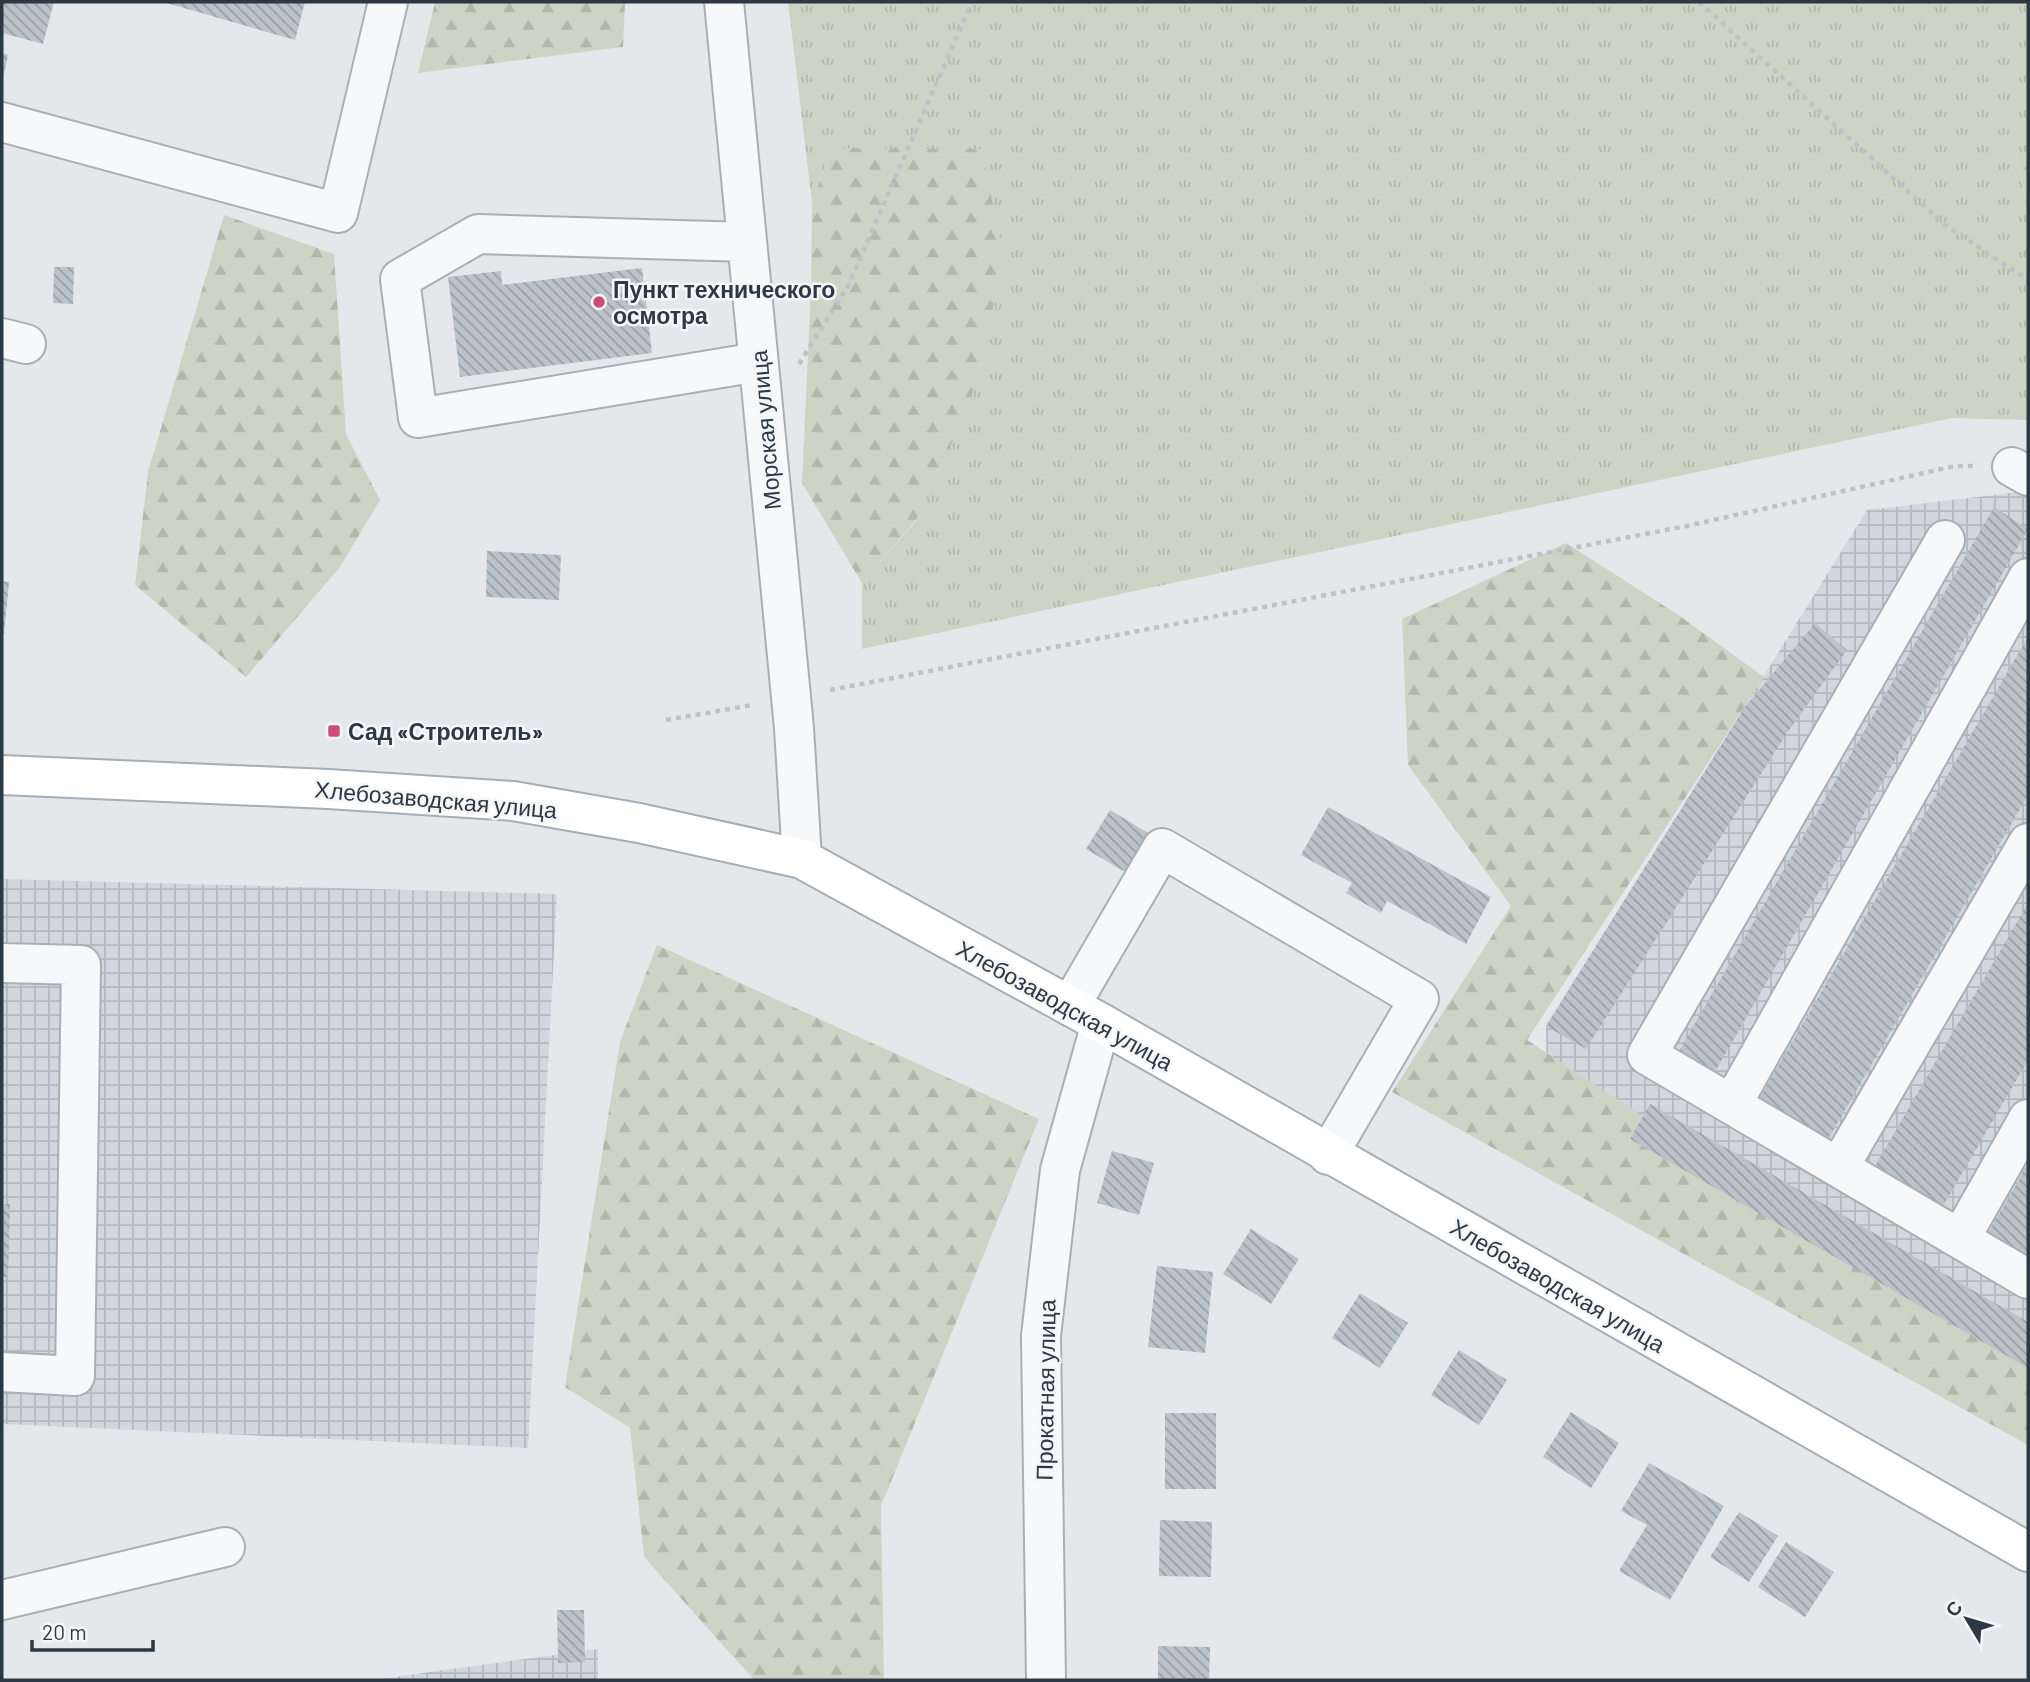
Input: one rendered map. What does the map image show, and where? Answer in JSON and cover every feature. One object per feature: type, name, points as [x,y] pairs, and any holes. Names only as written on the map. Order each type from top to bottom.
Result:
[{"type":"main road","name":"Хлебозаводская улица","points":[[2,775],[328,789],[513,802],[639,823],[802,859],[1085,1015],[2028,1552]]},
{"type":"street","points":[[2,122],[338,214],[388,2]]},
{"type":"street","name":"Морская улица","points":[[724,2],[791,698],[802,859]]},
{"type":"street","points":[[747,242],[478,233],[400,279],[418,418],[758,362]]},
{"type":"street","points":[[1945,540],[1647,1055],[2028,1279]]},
{"type":"street","points":[[1732,1104],[2028,578]]},
{"type":"street","points":[[1839,1167],[2028,843]]},
{"type":"street","name":"Прокатная улица","points":[[1046,1680],[1041,1336],[1060,1170],[1085,1015],[1163,848],[1419,999],[1328,1155]]},
{"type":"street","points":[[2,963],[81,965],[75,1376],[2,1372]]},
{"type":"street","points":[[1960,1239],[2028,1119]]},
{"type":"street","points":[[2,1600],[225,1547]]},
{"type":"path","points":[[764,421],[849,284],[972,2]]},
{"type":"path","points":[[1699,2],[1945,225],[2028,280]]},
{"type":"path","points":[[666,720],[1687,526],[1955,466],[2020,471]]},
{"type":"shaded area","points":[[2028,491],[2028,1368],[1547,1089],[1546,1026],[1867,510]]},
{"type":"shaded area","points":[[2,879],[557,894],[528,1448],[2,1424]]},
{"type":"shaded area","points":[[598,1649],[598,1680],[372,1680]]},
{"type":"green space","points":[[435,2],[625,2],[623,47],[418,73]]},
{"type":"green space","points":[[788,2],[2028,2],[2028,152],[2016,154],[2028,210],[2028,420],[1952,418],[862,649],[862,583],[916,521],[832,148],[812,203]]},
{"type":"green space","points":[[832,148],[982,149],[1004,261],[969,406],[915,521],[862,583],[802,483],[812,203]]},
{"type":"green space","points":[[2028,152],[2028,210],[2016,153]]},
{"type":"green space","points":[[224,215],[334,254],[346,434],[380,500],[340,567],[246,677],[135,585],[148,472]]},
{"type":"green space","points":[[1566,543],[1677,614],[1764,677],[1527,1040],[2028,1368],[2028,1445],[1392,1092],[1511,906],[1408,765],[1402,619]]},
{"type":"green space","points":[[657,945],[1039,1119],[881,1506],[884,1680],[754,1680],[644,1557],[630,1428],[565,1387],[620,1042]]},
{"type":"building","points":[[2,2],[54,2],[43,44],[2,33]]},
{"type":"building","points":[[163,2],[305,2],[295,40]]},
{"type":"building","points":[[2,53],[8,55],[3,79],[2,79]]},
{"type":"building","points":[[54,267],[74,267],[73,304],[53,303]]},
{"type":"building","points":[[642,268],[652,353],[460,377],[448,277],[501,271],[502,285]]},
{"type":"building","points":[[1994,507],[2028,529],[1708,1084],[1672,1063]]},
{"type":"building","points":[[487,551],[561,555],[559,600],[486,597]]},
{"type":"building","points":[[2,581],[9,582],[4,634],[2,634]]},
{"type":"building","points":[[1815,623],[1847,650],[1787,733],[1586,1049],[1546,1026],[1745,707]]},
{"type":"building","points":[[2028,637],[2028,795],[1824,1146],[1755,1106]]},
{"type":"building","points":[[1328,807],[1491,897],[1466,944],[1387,901],[1381,913],[1346,893],[1352,883],[1301,855]]},
{"type":"building","points":[[1110,810],[1148,833],[1125,872],[1086,849]]},
{"type":"building","points":[[2028,903],[2028,1060],[1939,1213],[1871,1173]]},
{"type":"building","points":[[1650,1104],[2028,1322],[2028,1368],[1630,1139]]},
{"type":"building","points":[[1112,1151],[1154,1163],[1139,1215],[1097,1203]]},
{"type":"building","points":[[2028,1164],[2028,1261],[1986,1237]]},
{"type":"building","points":[[2,1204],[10,1204],[8,1277],[2,1277]]},
{"type":"building","points":[[1251,1229],[1299,1259],[1271,1304],[1223,1274]]},
{"type":"building","points":[[1157,1266],[1213,1272],[1205,1353],[1148,1347]]},
{"type":"building","points":[[1360,1293],[1408,1323],[1380,1368],[1332,1338]]},
{"type":"building","points":[[1459,1350],[1507,1380],[1479,1425],[1431,1395]]},
{"type":"building","points":[[1571,1412],[1619,1443],[1591,1488],[1543,1457]]},
{"type":"building","points":[[1165,1413],[1216,1413],[1216,1489],[1165,1489]]},
{"type":"building","points":[[1649,1463],[1724,1506],[1670,1600],[1619,1571],[1647,1525],[1621,1511]]},
{"type":"building","points":[[1739,1512],[1778,1536],[1749,1582],[1710,1557]]},
{"type":"building","points":[[1160,1520],[1212,1522],[1211,1577],[1159,1576]]},
{"type":"building","points":[[1786,1542],[1834,1572],[1805,1617],[1758,1587]]},
{"type":"building","points":[[557,1610],[584,1610],[585,1662],[558,1663]]},
{"type":"building","points":[[1158,1646],[1210,1647],[1209,1680],[1158,1680]]},
{"type":"place","name":"Пункт технического осмотра","points":[[599,302]]},
{"type":"place","name":"Сад «Строитель»","points":[[334,731]]}]
